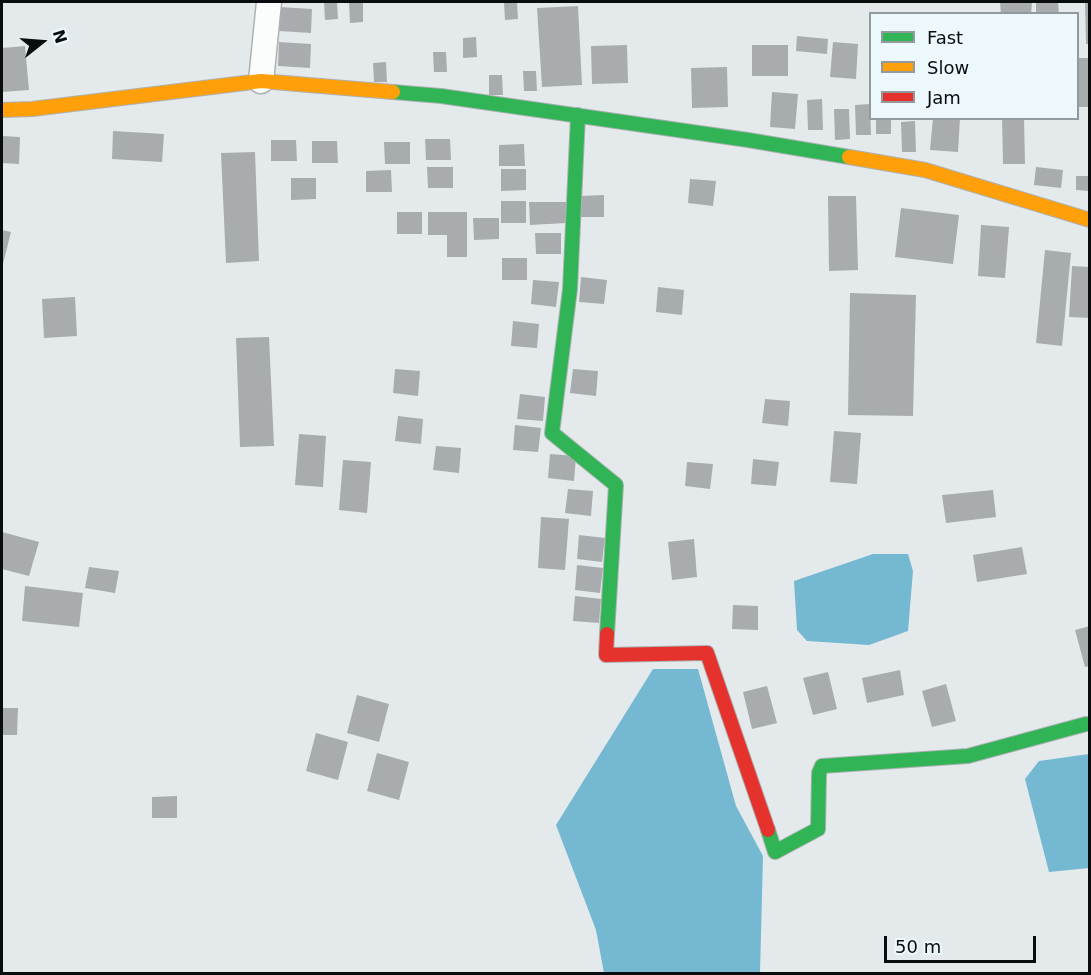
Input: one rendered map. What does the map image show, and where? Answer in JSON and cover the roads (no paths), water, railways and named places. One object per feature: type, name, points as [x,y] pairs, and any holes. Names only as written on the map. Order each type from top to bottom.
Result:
[{"type":"street","points":[[261,81],[268,2]]},
{"type":"street","points":[[2,110],[32,109],[261,81],[441,96],[748,140],[925,170],[1089,220]]},
{"type":"street","points":[[578,115],[570,289],[552,433],[616,485],[606,655],[707,654],[775,852],[818,829],[819,773],[822,766],[968,756],[1086,724]]},
{"type":"water","points":[[873,554],[908,554],[913,571],[908,631],[869,645],[807,641],[797,630],[794,581]]},
{"type":"water","points":[[653,669],[698,669],[736,806],[763,856],[760,973],[604,973],[596,930],[556,825]]},
{"type":"water","points":[[1089,754],[1089,868],[1049,872],[1025,779],[1039,761]]}]
